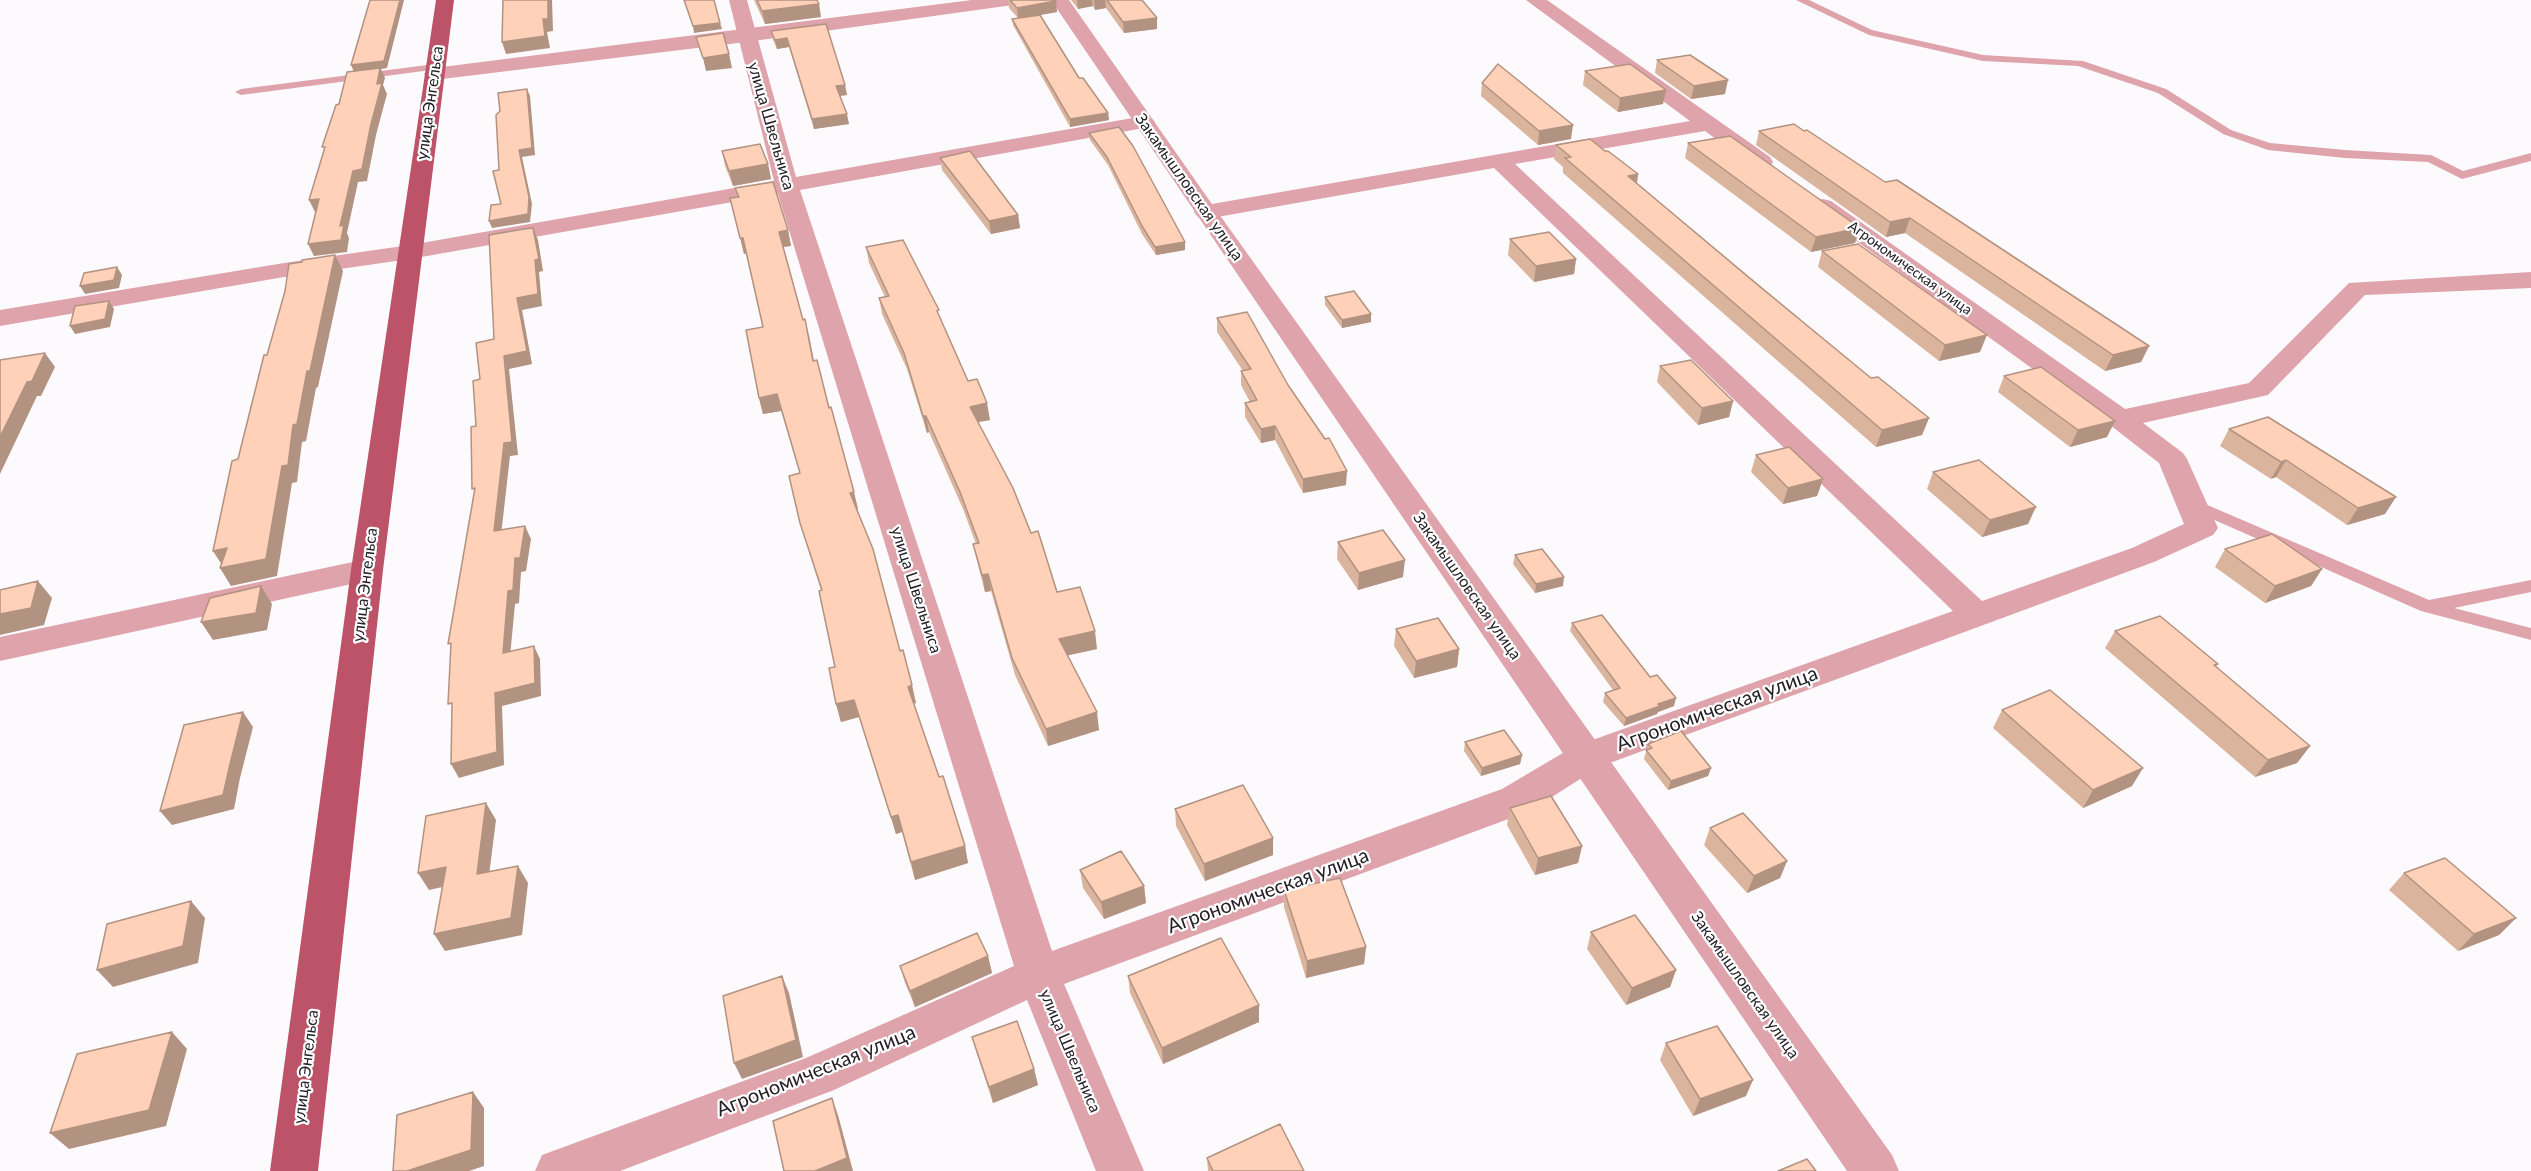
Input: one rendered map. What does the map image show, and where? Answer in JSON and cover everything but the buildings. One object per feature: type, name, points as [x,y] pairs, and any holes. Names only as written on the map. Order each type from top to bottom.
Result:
[{"type":"main road","name":"улица Энгельса","points":[[294,1171],[367,570],[445,0]]},
{"type":"street","name":"улица Швельниса","points":[[738,0],[788,186],[1038,975],[1120,1171]]},
{"type":"street","points":[[434,70],[746,36],[1013,0]]},
{"type":"street","name":"Закамышловская улица","points":[[1060,0],[1875,1171]]},
{"type":"street","name":"Агрономическая улица","points":[[559,1171],[818,1075],[1038,975],[1516,800],[1586,757],[2143,555],[2202,528],[2172,459],[2120,419],[1535,0]]},
{"type":"street","points":[[0,318],[284,270],[410,252],[1144,122]]},
{"type":"street","points":[[1206,212],[1708,124]]},
{"type":"street","points":[[1499,161],[1977,615]]},
{"type":"street","points":[[2120,419],[2258,389],[2358,288],[2531,280]]},
{"type":"street","points":[[0,649],[367,570]]},
{"type":"lane","points":[[1801,0],[1869,32],[1983,58],[2079,63],[2162,91],[2227,132],[2268,146],[2431,159],[2462,175],[2531,157]]},
{"type":"lane","points":[[241,92],[434,70]]},
{"type":"lane","points":[[2191,503],[2427,607],[2531,634]]},
{"type":"lane","points":[[2427,607],[2531,586]]}]
